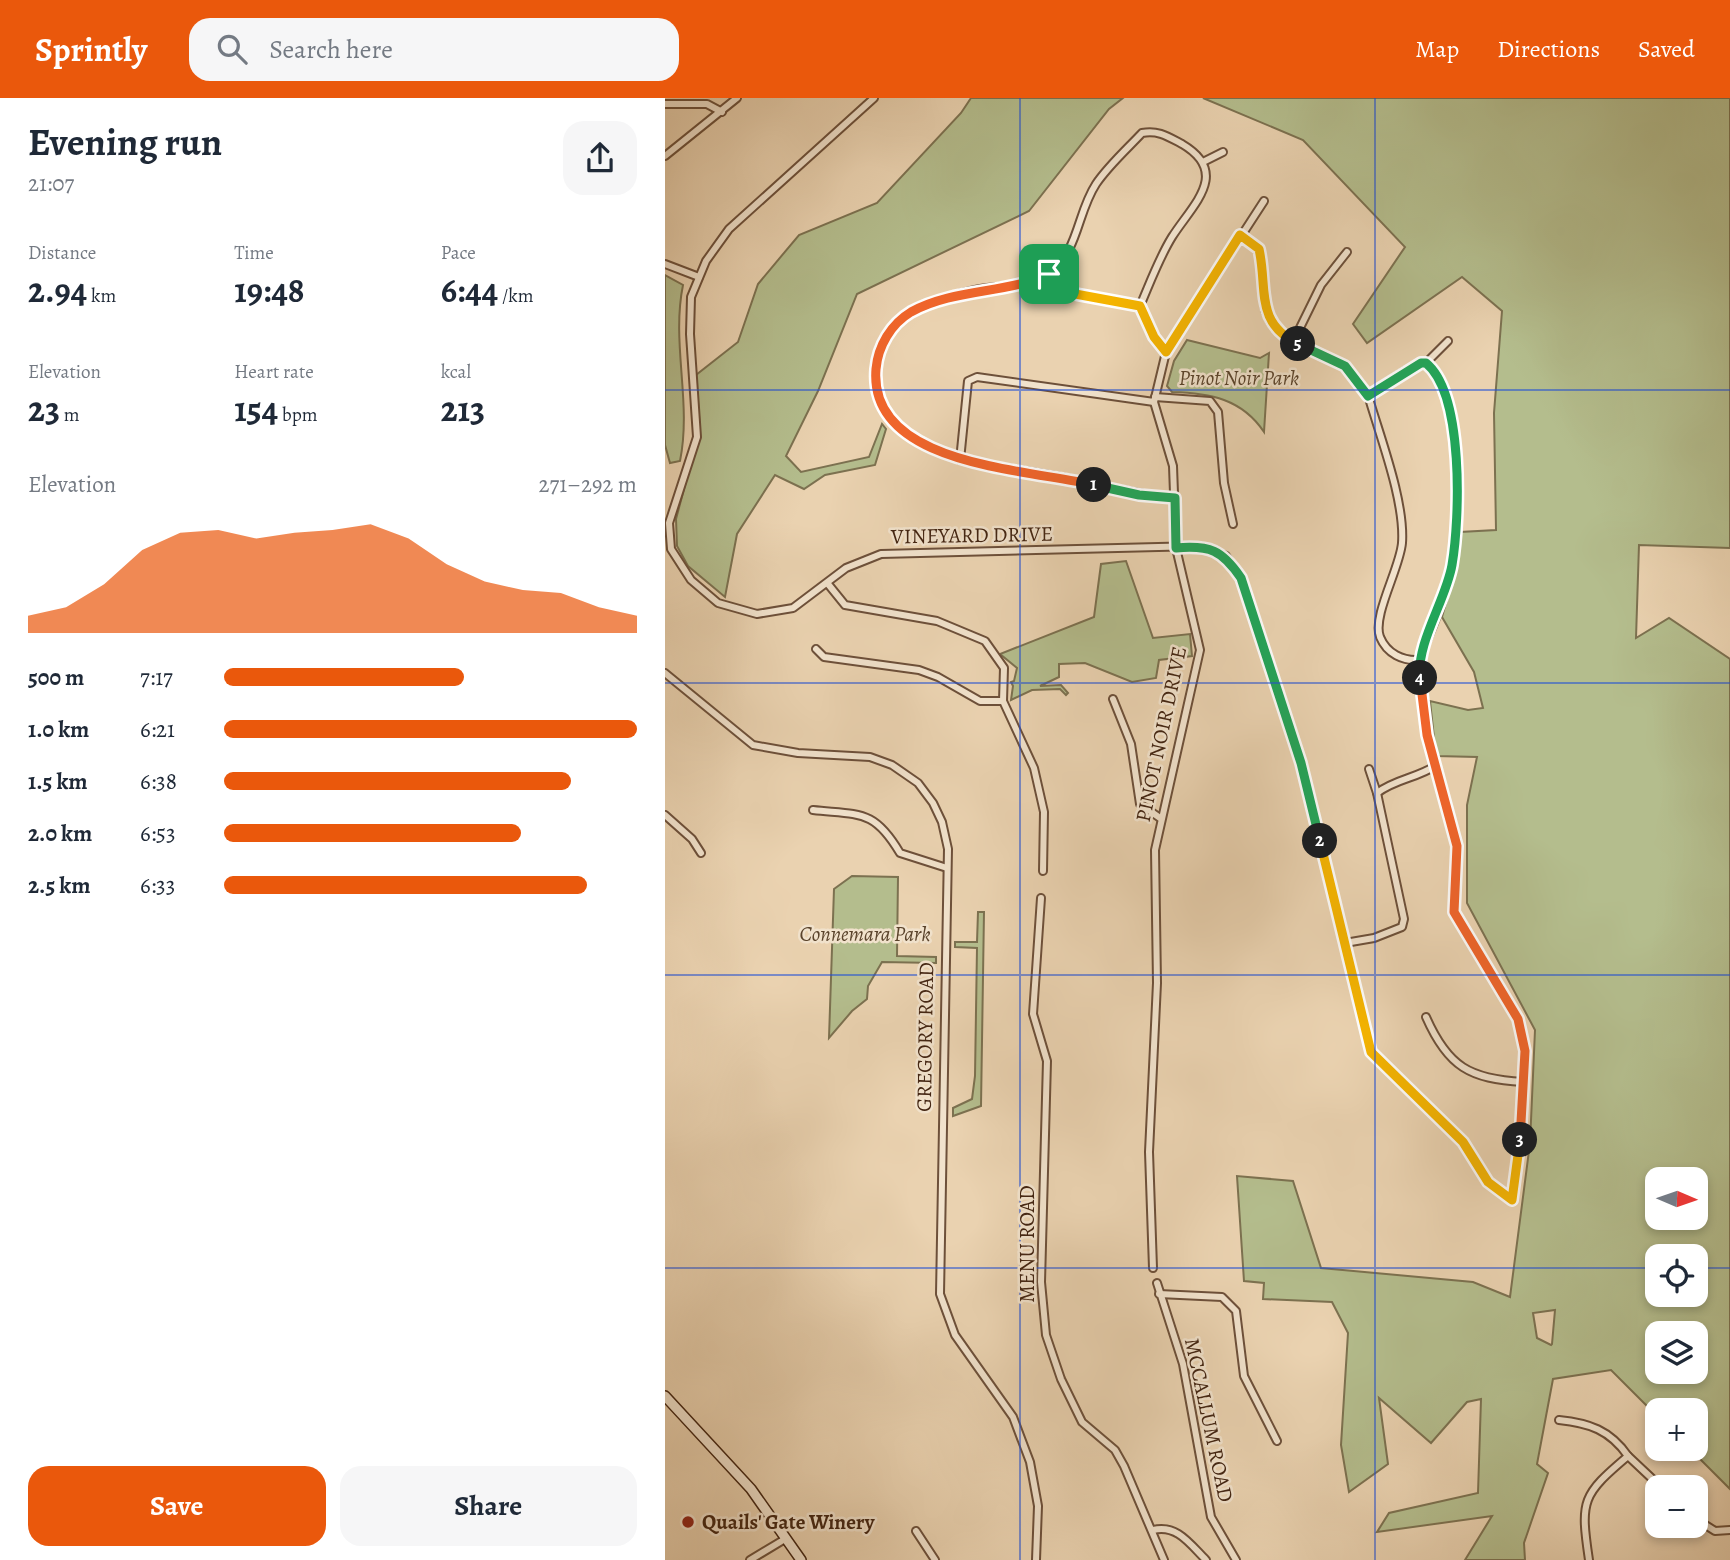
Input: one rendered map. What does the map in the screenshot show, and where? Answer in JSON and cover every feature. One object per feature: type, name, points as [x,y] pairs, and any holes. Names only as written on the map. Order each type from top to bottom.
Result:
[{"type":"main road","points":[[665,1396],[751,1489],[801,1560]]},
{"type":"street","points":[[665,156],[737,98]]},
{"type":"street","name":"VINEYARD DRIVE","points":[[874,98],[729,229],[699,277],[691,297],[689,334],[697,437],[669,523],[671,549],[691,580],[717,603],[757,614],[793,608],[846,568],[881,554],[1199,546],[1226,556],[1241,578],[1301,763],[1371,1052],[1463,1142],[1488,1182],[1512,1200],[1519,1152],[1523,1082]]},
{"type":"street","points":[[665,104],[707,104],[722,112]]},
{"type":"street","points":[[1166,352],[1154,337],[1140,306],[1171,239],[1201,197],[1206,183],[1203,162],[1196,153],[1160,132],[1142,133],[1094,186],[1070,251],[1049,274],[1027,285],[974,290],[911,312],[893,326],[883,342],[875,378],[877,394],[885,411],[902,432],[960,460],[1055,476],[1139,495],[1175,498]]},
{"type":"street","points":[[1203,162],[1223,152]]},
{"type":"street","points":[[1155,400],[1166,352],[1264,201]]},
{"type":"street","points":[[1240,235],[1259,249],[1265,310],[1271,323],[1293,342],[1345,366],[1368,396],[1395,488],[1402,542],[1380,621],[1380,636],[1388,650],[1404,661],[1419,660]]},
{"type":"street","points":[[1293,342],[1321,285],[1347,252]]},
{"type":"street","points":[[665,264],[699,277]]},
{"type":"street","points":[[1049,274],[1070,293],[1140,306]]},
{"type":"street","points":[[1368,396],[1405,372],[1426,363],[1448,341]]},
{"type":"street","points":[[1426,363],[1435,370],[1448,402],[1454,439],[1457,515],[1452,566],[1419,660],[1427,735],[1457,846],[1454,912],[1518,1019],[1525,1051],[1523,1082],[1488,1080],[1469,1073],[1449,1057],[1436,1039],[1426,1017]]},
{"type":"street","points":[[960,460],[968,381],[977,377],[1155,400],[1210,401],[1218,412],[1224,483],[1233,524]]},
{"type":"street","name":"PINOT NOIR DRIVE","points":[[1153,1268],[1149,1152],[1157,983],[1155,850],[1160,818],[1200,650],[1176,548],[1173,467],[1155,400]]},
{"type":"street","points":[[828,584],[845,605],[937,621],[985,641],[1004,668],[1003,701],[1034,768],[1044,812],[1043,871]]},
{"type":"street","points":[[816,649],[824,657],[919,670],[939,677],[980,701],[1003,701]]},
{"type":"street","name":"GREGORY ROAD","points":[[665,673],[753,745],[798,753],[870,757],[892,765],[909,777],[933,803],[942,822],[948,849],[940,1294],[955,1335],[1013,1417],[1030,1462],[1038,1506],[1036,1560]]},
{"type":"street","points":[[1113,699],[1131,744],[1140,804],[1160,818]]},
{"type":"street","points":[[1377,793],[1389,784],[1426,772],[1435,766]]},
{"type":"street","points":[[1345,943],[1374,939],[1402,926],[1404,919],[1377,793],[1369,769]]},
{"type":"street","points":[[813,810],[867,816],[886,829],[900,853],[947,868]]},
{"type":"street","points":[[665,814],[686,833],[701,853]]},
{"type":"street","name":"MENU ROAD","points":[[1041,898],[1034,1014],[1047,1061],[1041,1282],[1046,1335],[1061,1379],[1082,1422],[1115,1450],[1153,1530],[1164,1560]]},
{"type":"street","name":"MCCALLUM ROAD","points":[[1157,1283],[1183,1364],[1211,1517],[1236,1560]]},
{"type":"street","points":[[1159,1294],[1222,1297],[1235,1311],[1244,1376],[1277,1441]]},
{"type":"street","points":[[1559,1420],[1582,1422],[1604,1430],[1648,1475]]},
{"type":"street","points":[[1589,1560],[1584,1507],[1591,1490],[1628,1456]]},
{"type":"street","points":[[1153,1530],[1165,1527],[1180,1534],[1206,1560]]},
{"type":"street","points":[[1708,1527],[1715,1531],[1730,1530]]},
{"type":"street","points":[[916,1531],[935,1560]]},
{"type":"street","points":[[750,1560],[785,1539]]},
{"type":"green space","points":[[971,98],[1123,98],[1109,109],[1029,211],[857,294],[818,391],[786,456],[801,472],[869,457],[882,424],[886,429],[875,465],[825,475],[804,489],[775,475],[737,534],[725,597],[688,566],[677,546],[676,519],[700,429],[696,375],[738,342],[758,284],[799,235],[877,203],[961,113]]},
{"type":"green space","points":[[1203,98],[1730,98],[1730,548],[1639,545],[1636,638],[1669,618],[1730,659],[1730,1489],[1702,1461],[1708,1461],[1708,1398],[1645,1398],[1645,1404],[1611,1370],[1553,1379],[1537,1464],[1548,1473],[1524,1543],[1525,1560],[1465,1560],[1492,1516],[1377,1532],[1389,1513],[1478,1493],[1481,1399],[1467,1402],[1431,1443],[1379,1398],[1388,1464],[1349,1492],[1341,1445],[1348,1333],[1332,1302],[1263,1299],[1264,1283],[1244,1281],[1237,1176],[1293,1181],[1321,1268],[1473,1282],[1510,1297],[1530,1143],[1535,1030],[1467,903],[1467,805],[1477,757],[1436,756],[1430,701],[1468,710],[1483,708],[1474,672],[1442,617],[1454,573],[1460,532],[1496,530],[1494,413],[1502,311],[1462,277],[1367,343],[1353,324],[1405,247],[1303,140]],"holes":[[[1555,1310],[1552,1344],[1551,1345],[1537,1338],[1533,1313]]]},
{"type":"green space","points":[[665,275],[683,285],[679,329],[683,439],[680,461],[670,463],[665,445]]},
{"type":"green space","name":"Pinot Noir Park","points":[[1187,340],[1260,358],[1269,353],[1264,432],[1246,412],[1224,400],[1199,394],[1172,392],[1167,386],[1174,361]]},
{"type":"green space","points":[[1126,561],[1153,638],[1190,634],[1192,656],[1159,660],[1156,678],[1132,682],[1085,663],[1059,664],[1059,677],[1040,686],[1061,685],[1068,693],[1066,695],[1060,689],[1032,690],[1011,700],[1011,682],[1014,681],[1017,668],[1000,654],[1094,617],[1101,564]]},
{"type":"green space","name":"Connemara Park","points":[[852,876],[898,877],[897,956],[936,957],[936,963],[882,962],[868,986],[867,999],[852,1011],[829,1038],[834,889]]},
{"type":"green space","points":[[978,912],[984,912],[981,1106],[953,1116],[953,1108],[972,1099],[975,1076],[977,948],[955,947],[955,942],[977,942]]},
{"type":"place","name":"Quails' Gate Winery","points":[[688,1522]]},
{"type":"route","points":[[1240,235],[1259,249],[1265,310],[1271,323],[1293,342],[1345,366],[1368,396],[1421,363],[1426,363],[1435,370],[1441,382],[1448,402],[1454,439],[1457,515],[1452,566],[1443,599],[1419,660],[1420,672],[1427,735],[1457,846],[1454,912],[1518,1019],[1525,1051],[1519,1152],[1512,1200],[1488,1182],[1463,1142],[1371,1052],[1301,763],[1241,578],[1226,556],[1199,546],[1176,548],[1175,498],[1139,495],[1055,476],[960,460],[902,432],[885,411],[877,394],[875,378],[883,342],[893,326],[911,312],[974,290],[1027,285],[1049,274],[1058,286],[1070,293],[1140,306],[1154,337],[1166,352],[1240,235]]}]
